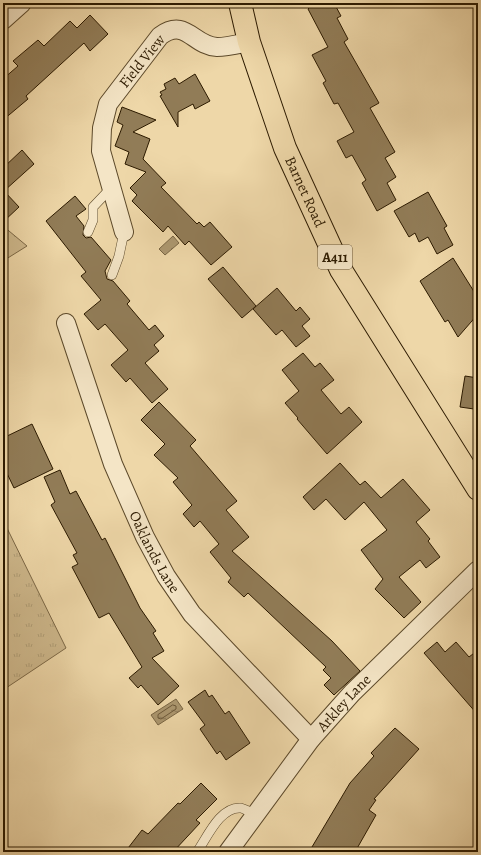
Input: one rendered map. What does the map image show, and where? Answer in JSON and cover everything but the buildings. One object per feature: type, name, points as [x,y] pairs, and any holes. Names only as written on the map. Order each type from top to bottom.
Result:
[{"type":"main road","name":"Barnet Road","points":[[240,3],[249,42],[285,148],[341,270],[478,489]]},
{"type":"street","points":[[3,20],[22,3]]},
{"type":"street","name":"Field View","points":[[111,188],[101,151],[102,128],[108,104],[160,36],[169,30],[177,28],[208,45],[217,47],[249,42]]},
{"type":"street","points":[[111,188],[124,232]]},
{"type":"street","name":"Oaklands Lane","points":[[66,323],[113,464],[145,537],[166,576],[192,614],[311,739]]},
{"type":"street","name":"Arkley Lane","points":[[228,852],[311,739],[352,693],[478,570]]},
{"type":"lane","points":[[88,232],[93,220],[93,207],[111,188]]},
{"type":"lane","points":[[112,275],[119,256],[124,232]]},
{"type":"lane","points":[[198,852],[222,816],[230,810],[241,808],[256,814]]},
{"type":"green space","points":[[3,226],[27,246],[3,261]]},
{"type":"green space","points":[[3,520],[66,648],[3,690]]},
{"type":"water","points":[[173,236],[179,243],[165,255],[159,249]]},
{"type":"water","points":[[176,699],[183,709],[158,725],[151,715]]}]
